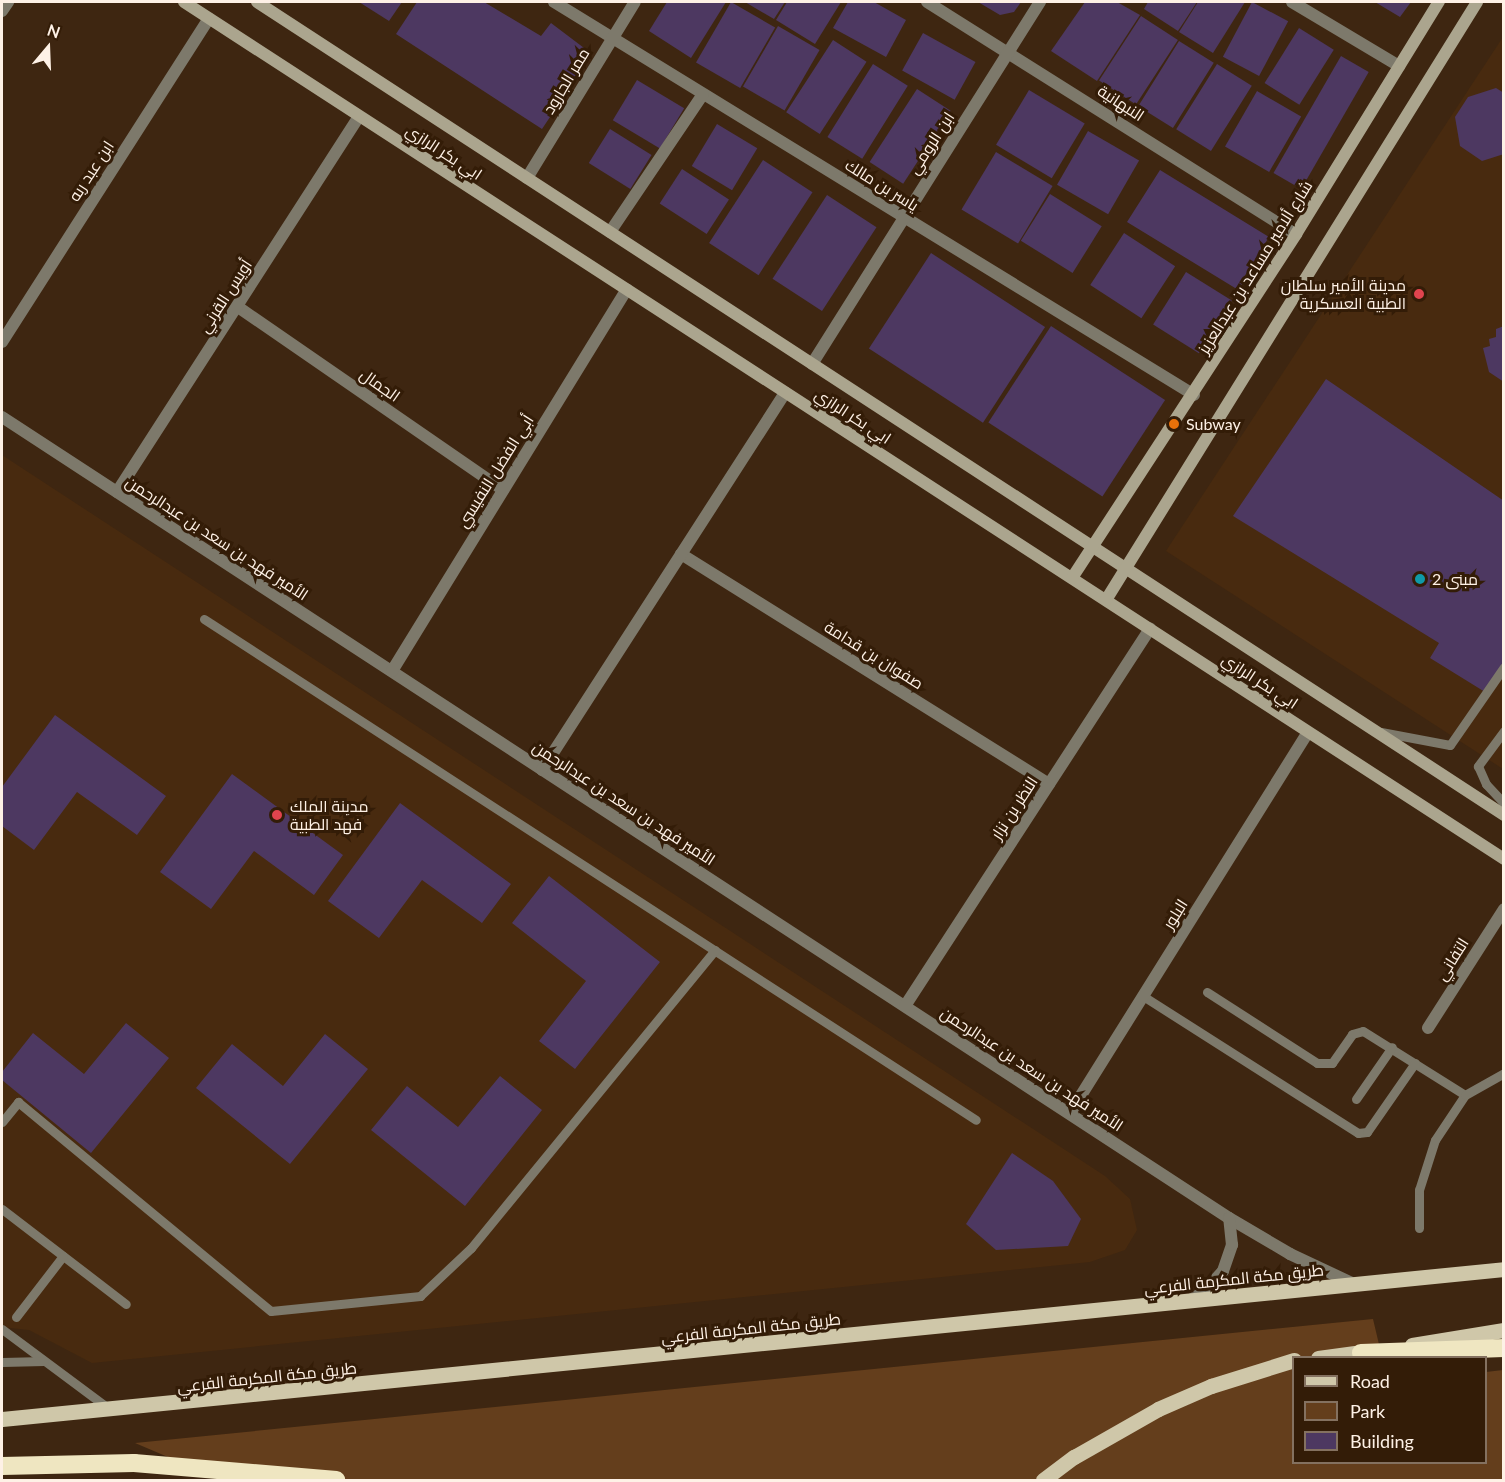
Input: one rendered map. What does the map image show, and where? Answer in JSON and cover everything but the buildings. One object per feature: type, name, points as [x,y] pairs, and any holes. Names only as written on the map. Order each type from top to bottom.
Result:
[{"type":"highway","points":[[1361,1353],[1503,1348]]},
{"type":"highway","points":[[2,1466],[134,1463],[336,1480]]},
{"type":"main road","name":"طريق مكة المكرمة الفرعي","points":[[2,1419],[1181,1303],[1503,1269]]},
{"type":"main road","points":[[1335,1356],[1503,1330]]},
{"type":"main road","points":[[1043,1480],[1074,1457],[1158,1409],[1211,1386],[1292,1360]]},
{"type":"street","points":[[2,11],[8,2]]},
{"type":"street","name":"ابي بكر الرازي","points":[[184,2],[1503,859]]},
{"type":"street","name":"ابي بكر الرازي","points":[[257,2],[1503,815]]},
{"type":"street","name":"ياسر بن مالك","points":[[554,2],[1194,395]]},
{"type":"street","name":"ممر الجارود","points":[[527,178],[635,2]]},
{"type":"street","name":"النبهانية","points":[[927,2],[1010,52],[1296,234]]},
{"type":"street","name":"ابن الرومي","points":[[812,364],[1040,2]]},
{"type":"street","points":[[1292,2],[1399,66]]},
{"type":"street","name":"شارع ألامير مساعد بن عبدالعزيز","points":[[1072,578],[1194,395],[1438,2]]},
{"type":"street","points":[[1106,600],[1477,2]]},
{"type":"street","name":"ابن عبد ربه","points":[[2,342],[209,18]]},
{"type":"street","points":[[610,231],[704,94]]},
{"type":"street","name":"أويس القرني","points":[[117,492],[359,117]]},
{"type":"street","name":"أبي الفضل النفيسي","points":[[392,671],[627,289]]},
{"type":"street","name":"الجمال","points":[[238,307],[503,490]]},
{"type":"street","points":[[542,770],[785,393]]},
{"type":"street","name":"الأمير فهد بن سعد بن عبدالرحمن","points":[[2,417],[1229,1218],[1290,1254],[1354,1284]]},
{"type":"street","name":"صفوان بن قدامة","points":[[681,554],[1049,784]]},
{"type":"street","name":"النظر بن نزار","points":[[905,1006],[1150,629]]},
{"type":"street","name":"البلور","points":[[1070,1113],[1308,732]]},
{"type":"street","name":"التفاني","points":[[1428,1028],[1503,909]]},
{"type":"street","points":[[1181,1303],[1205,1291],[1223,1271],[1232,1245],[1229,1218]]},
{"type":"lane","points":[[204,618],[976,1120]]},
{"type":"lane","points":[[1372,729],[1414,741],[1450,745],[1503,667]]},
{"type":"lane","points":[[1503,730],[1478,766],[1486,784],[1503,803]]},
{"type":"lane","points":[[2,1122],[18,1102],[271,1311],[420,1296],[471,1248],[715,950]]},
{"type":"lane","points":[[1207,992],[1317,1063],[1332,1063],[1357,1031],[1367,1032],[1465,1095]]},
{"type":"lane","points":[[1143,996],[1358,1134],[1367,1132],[1415,1063]]},
{"type":"lane","points":[[1356,1099],[1392,1047]]},
{"type":"lane","points":[[1419,1228],[1419,1190],[1428,1157],[1465,1095],[1503,1073]]},
{"type":"lane","points":[[2,1209],[126,1304]]},
{"type":"lane","points":[[16,1317],[63,1256]]},
{"type":"lane","points":[[2,1329],[110,1409]]},
{"type":"lane","points":[[2,1362],[44,1361]]},
{"type":"shaded area","name":"مدينة الأمير سلطان الطبية العسكرية","points":[[1503,37],[1503,769],[1166,551]]},
{"type":"shaded area","name":"مدينة الملك فهد الطبية","points":[[2,455],[1105,1176],[1130,1199],[1137,1230],[1125,1250],[1090,1262],[92,1363],[29,1330],[2,1327]]},
{"type":"green space","points":[[1373,1319],[1382,1356],[1292,1356],[1292,1464],[1487,1464],[1487,1372],[1503,1370],[1503,1480],[222,1480],[135,1443]]},
{"type":"place","name":"مدينة الأمير سلطان الطبية العسكرية","points":[[1419,294]]},
{"type":"place","name":"Subway","points":[[1174,424]]},
{"type":"place","name":"مبنى 2","points":[[1420,579]]},
{"type":"place","name":"مدينة الملك فهد الطبية","points":[[277,815]]}]
